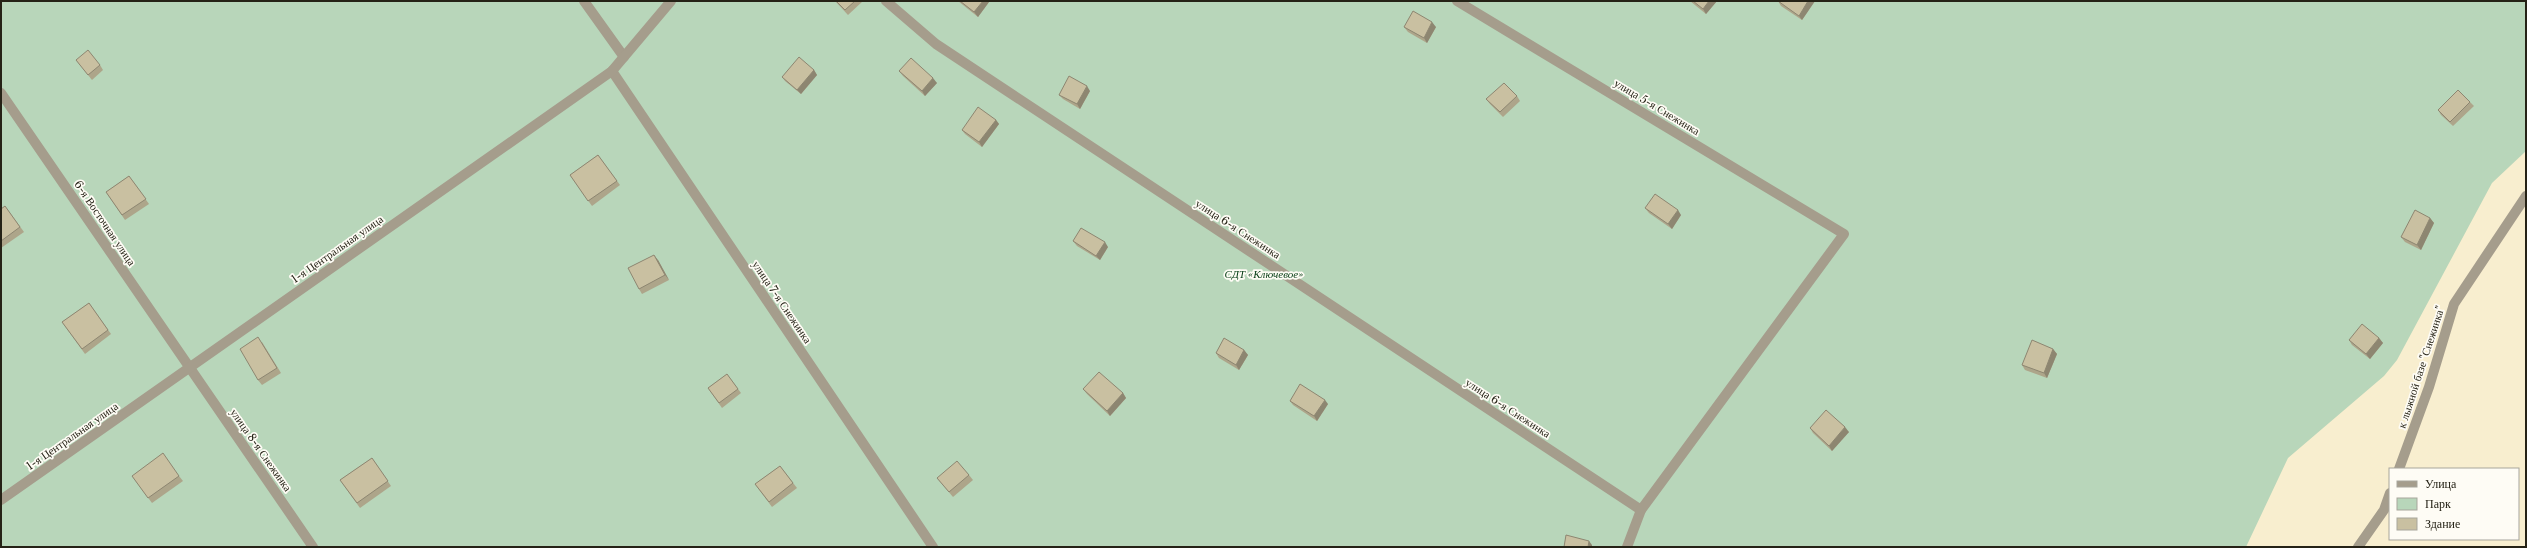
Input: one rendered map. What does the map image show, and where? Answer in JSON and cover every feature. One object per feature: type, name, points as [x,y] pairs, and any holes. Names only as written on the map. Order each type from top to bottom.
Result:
[{"type":"street","points":[[584,1],[624,57]]},
{"type":"street","name":"1-я Центральная улица","points":[[1,500],[612,71],[671,1]]},
{"type":"street","name":"улица 6-я Снежинка","points":[[886,1],[936,44],[1641,510]]},
{"type":"street","name":"улица 5-я Снежинка","points":[[1457,1],[1844,234],[1641,510]]},
{"type":"street","name":"улица 7-я Снежинка","points":[[612,71],[933,547]]},
{"type":"street","name":"6-я Восточная улица","points":[[1,93],[189,368]]},
{"type":"street","name":"к лыжной базе \"Снежинка\"","points":[[2399,468],[2429,387],[2454,304],[2526,196]]},
{"type":"street","name":"улица 8-я Снежинка","points":[[189,368],[313,547]]},
{"type":"street","points":[[2358,547],[2384,510],[2389,496]]},
{"type":"street","points":[[1627,547],[1641,510]]},
{"type":"green space","name":"СДТ «Ключевое»","points":[[1,1],[2526,1],[2526,151],[2492,183],[2397,360],[2384,376],[2288,458],[2246,547],[1,547]]},
{"type":"building","points":[[836,1],[855,1],[845,10]]},
{"type":"building","points":[[960,1],[983,1],[974,12]]},
{"type":"building","points":[[1693,1],[1709,1],[1703,9]]},
{"type":"building","points":[[1778,1],[1808,1],[1799,16]]},
{"type":"building","points":[[1413,11],[1432,22],[1424,38],[1404,27]]},
{"type":"building","points":[[88,50],[100,65],[88,75],[76,60]]},
{"type":"building","points":[[799,57],[814,70],[797,90],[782,77]]},
{"type":"building","points":[[911,58],[933,78],[922,91],[899,71]]},
{"type":"building","points":[[1069,76],[1087,86],[1077,104],[1059,95]]},
{"type":"building","points":[[1504,83],[1517,96],[1500,112],[1486,99]]},
{"type":"building","points":[[2458,90],[2470,102],[2450,122],[2438,110]]},
{"type":"building","points":[[978,107],[996,120],[979,142],[962,130]]},
{"type":"building","points":[[598,155],[617,181],[588,201],[570,175]]},
{"type":"building","points":[[129,176],[146,199],[122,215],[106,192]]},
{"type":"building","points":[[1655,194],[1678,210],[1668,224],[1645,208]]},
{"type":"building","points":[[5,206],[20,227],[1,241],[1,209]]},
{"type":"building","points":[[2415,210],[2430,218],[2417,245],[2401,237]]},
{"type":"building","points":[[1081,228],[1105,242],[1096,256],[1073,241]]},
{"type":"building","points":[[654,255],[665,275],[639,289],[628,268]]},
{"type":"building","points":[[89,303],[108,330],[82,349],[62,322]]},
{"type":"building","points":[[2362,324],[2379,338],[2366,354],[2349,340]]},
{"type":"building","points":[[258,337],[277,368],[258,380],[240,349]]},
{"type":"building","points":[[1224,338],[1244,350],[1236,365],[1216,353]]},
{"type":"building","points":[[2032,340],[2053,349],[2044,373],[2022,365]]},
{"type":"building","points":[[1099,372],[1123,393],[1107,411],[1083,389]]},
{"type":"building","points":[[727,374],[738,389],[719,403],[708,388]]},
{"type":"building","points":[[1300,384],[1325,400],[1314,416],[1290,401]]},
{"type":"building","points":[[1826,410],[1845,427],[1829,446],[1810,428]]},
{"type":"building","points":[[163,453],[179,476],[148,498],[132,476]]},
{"type":"building","points":[[372,458],[388,481],[357,503],[340,480]]},
{"type":"building","points":[[957,461],[969,475],[949,492],[937,478]]},
{"type":"building","points":[[780,466],[793,483],[769,502],[755,484]]},
{"type":"building","points":[[1566,535],[1589,541],[1588,547],[1564,547]]}]
